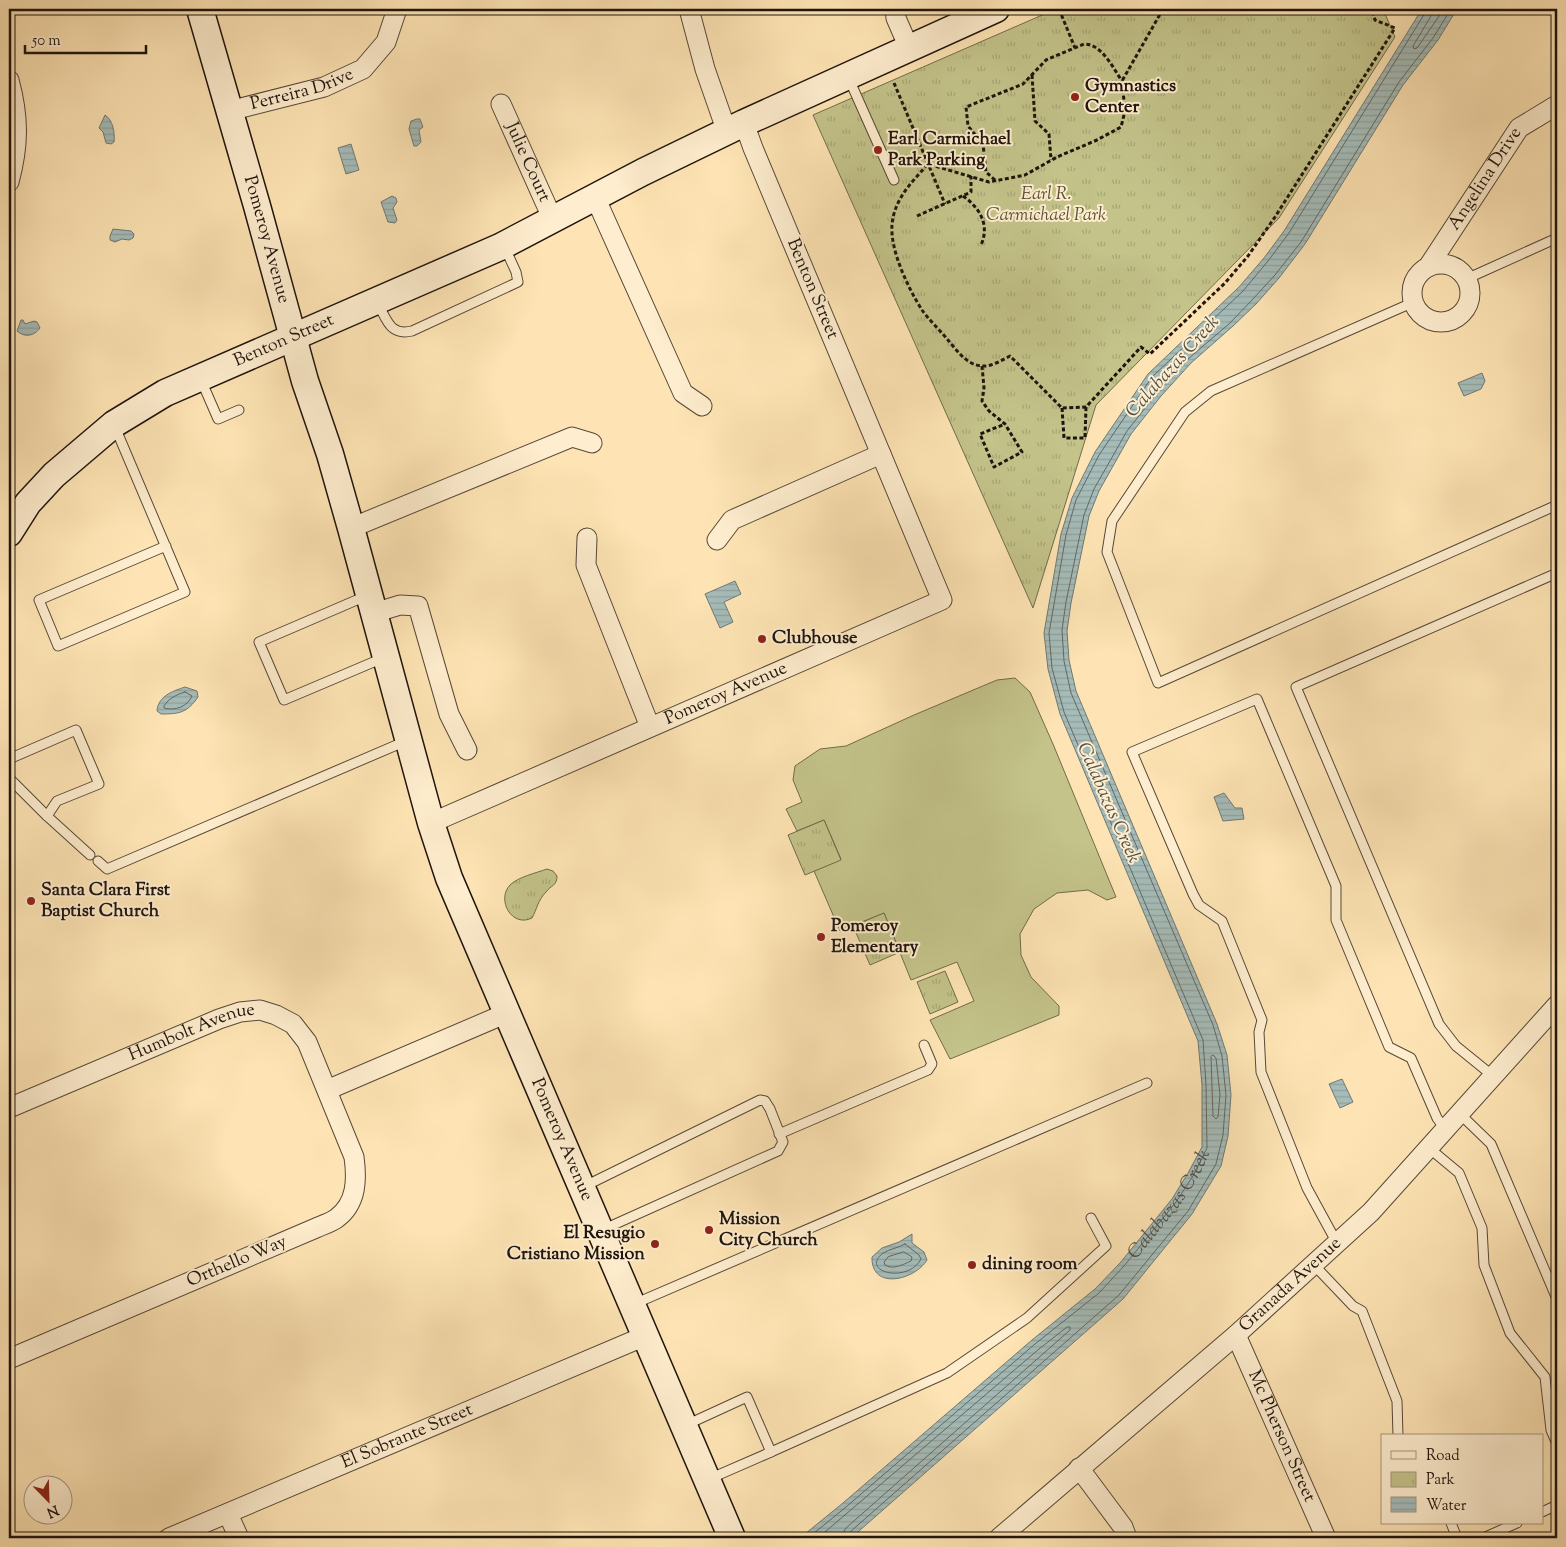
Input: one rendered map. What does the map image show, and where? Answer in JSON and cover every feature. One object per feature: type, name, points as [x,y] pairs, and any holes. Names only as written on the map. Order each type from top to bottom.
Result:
[{"type":"street","name":"Pomeroy Avenue","points":[[200,9],[258,206],[305,381],[330,454],[431,823],[449,878],[732,1538]]},
{"type":"street","name":"Perreira Drive","points":[[229,111],[324,87],[363,69],[386,42],[397,9]]},
{"type":"street","points":[[689,9],[705,69],[736,128]]},
{"type":"street","points":[[895,9],[896,18],[909,48]]},
{"type":"street","name":"Benton Street","points":[[9,533],[28,503],[54,475],[114,424],[165,392],[504,246],[595,197],[736,128],[996,9]]},
{"type":"street","points":[[9,80],[17,126],[16,157],[9,182]]},
{"type":"street","name":"Julie Court","points":[[501,104],[554,220]]},
{"type":"street","name":"Angelina Drive","points":[[1414,302],[1412,294],[1416,278],[1428,267],[1519,128],[1557,105]]},
{"type":"street","name":"Benton Street","points":[[736,128],[881,454],[942,600]]},
{"type":"street","points":[[595,197],[683,393],[702,406]]},
{"type":"street","points":[[1414,302],[1424,316],[1440,321],[1448,321],[1456,317],[1468,305],[1470,288],[1462,272],[1446,264],[1428,267]]},
{"type":"street","points":[[351,528],[572,437],[592,443]]},
{"type":"street","points":[[717,540],[732,520],[881,454]]},
{"type":"street","name":"Pomeroy Avenue","points":[[587,538],[586,565],[650,727]]},
{"type":"street","name":"Pomeroy Avenue","points":[[431,823],[942,600]]},
{"type":"street","points":[[372,604],[418,606],[449,714],[467,750]]},
{"type":"street","name":"Granada Avenue","points":[[999,1538],[1236,1335],[1372,1212],[1557,1005]]},
{"type":"street","name":"Humbolt Avenue","points":[[9,1108],[219,1019],[240,1012],[260,1010],[276,1015],[293,1024],[307,1042],[327,1090]]},
{"type":"street","points":[[327,1090],[507,1013]]},
{"type":"street","name":"Orthello Way","points":[[9,1359],[338,1218],[348,1205],[355,1190],[357,1175],[354,1157],[327,1090]]},
{"type":"street","name":"Mc Pherson Street","points":[[1236,1335],[1326,1538]]},
{"type":"street","name":"El Sobrante Street","points":[[169,1538],[645,1336]]},
{"type":"street","points":[[1079,1468],[1123,1527],[1126,1538]]},
{"type":"street","points":[[228,1514],[239,1538]]},
{"type":"lane","points":[[848,76],[894,180]]},
{"type":"lane","points":[[1467,280],[1557,238]]},
{"type":"lane","points":[[376,301],[395,331],[402,334],[412,332],[518,282],[516,272],[504,246]]},
{"type":"lane","points":[[1414,302],[1211,391],[1185,412],[1112,521],[1106,552],[1158,683],[1557,505]]},
{"type":"lane","points":[[200,377],[218,419],[239,410]]},
{"type":"lane","points":[[114,424],[166,546],[185,592],[58,646],[39,600],[166,546]]},
{"type":"lane","points":[[1493,1076],[1456,1046],[1439,1024],[1296,687],[1557,573]]},
{"type":"lane","points":[[372,604],[259,642],[284,700],[386,657]]},
{"type":"lane","points":[[1337,1244],[1307,1188],[1260,1072],[1259,1032],[1262,1020],[1222,922],[1200,905],[1193,894],[1132,752],[1258,699],[1336,886],[1336,920],[1389,1047],[1411,1058],[1437,1118],[1445,1129]]},
{"type":"lane","points":[[9,759],[76,730],[99,784],[57,801],[47,816]]},
{"type":"lane","points":[[98,861],[107,869],[408,740]]},
{"type":"lane","points":[[9,778],[90,855]]},
{"type":"lane","points":[[779,1134],[928,1070],[932,1064],[924,1044]]},
{"type":"lane","points":[[631,1305],[1147,1083]]},
{"type":"lane","points":[[581,1187],[760,1100],[765,1101],[770,1109],[783,1142],[778,1151],[600,1231]]},
{"type":"lane","points":[[1459,1113],[1491,1144],[1557,1299]]},
{"type":"lane","points":[[1429,1148],[1459,1173],[1482,1228],[1484,1265],[1510,1333],[1545,1377],[1551,1430],[1557,1444]]},
{"type":"lane","points":[[707,1481],[948,1373],[1027,1318],[1106,1246],[1091,1218]]},
{"type":"lane","points":[[1314,1265],[1353,1306],[1362,1311],[1397,1401],[1398,1434]]},
{"type":"lane","points":[[684,1426],[747,1397],[771,1452]]},
{"type":"lane","points":[[1544,1511],[1557,1505]]},
{"type":"lane","points":[[1451,1524],[1457,1538]]},
{"type":"lane","points":[[1483,1538],[1515,1524]]},
{"type":"path","points":[[1059,9],[1075,48]]},
{"type":"path","points":[[1122,81],[1163,9]]},
{"type":"path","points":[[928,164],[896,203],[892,225],[893,245],[901,268],[922,310],[961,356],[970,362],[982,366],[993,364],[1010,356],[1062,408],[1064,438],[1085,438],[1086,407],[1141,347],[1150,354],[1225,283],[1248,256],[1275,217],[1395,28],[1375,20],[1372,9]]},
{"type":"path","points":[[928,164],[989,182],[1025,175],[1051,160],[1097,140],[1121,127],[1125,111],[1122,81],[1102,53],[1095,47],[1090,44],[1084,44],[1046,60],[1024,84],[966,107],[968,126],[983,144],[986,172],[995,180]]},
{"type":"path","points":[[1032,75],[1035,121],[1049,134],[1051,160]]},
{"type":"path","points":[[894,83],[945,204]]},
{"type":"path","points":[[917,216],[971,192],[971,176]]},
{"type":"path","points":[[963,196],[975,207],[983,221],[985,236],[981,244]]},
{"type":"path","points":[[982,366],[984,388],[982,401],[989,411],[1005,424],[1022,452],[994,467],[980,434],[1005,424]]},
{"type":"path","points":[[1062,408],[1086,407]]},
{"type":"green space","name":"Earl R. Carmichael Park","points":[[1056,9],[1383,9],[1395,37],[1279,218],[1096,405],[1033,608],[813,115]]},
{"type":"green space","points":[[1015,678],[1030,692],[1116,897],[1107,900],[1088,890],[1057,893],[1034,909],[1020,934],[1021,955],[1031,977],[1059,1006],[1059,1015],[950,1059],[930,1020],[974,1001],[957,962],[911,980],[884,913],[840,931],[814,871],[841,859],[824,820],[797,831],[786,809],[802,802],[793,780],[795,766],[820,749],[846,746],[997,680]]},
{"type":"green space","points":[[824,820],[841,860],[805,875],[788,835]]},
{"type":"green space","points":[[547,869],[553,871],[557,876],[556,882],[541,898],[532,918],[525,920],[513,916],[508,911],[505,898],[506,891],[510,885],[522,877]]},
{"type":"green space","points":[[884,913],[900,952],[870,965],[853,926]]},
{"type":"green space","points":[[945,971],[958,1002],[930,1014],[917,982]]},
{"type":"water","name":"Calabazas Creek","points":[[1422,9],[1457,9],[1438,40],[1403,85],[1305,244],[1279,278],[1256,304],[1191,363],[1161,396],[1131,434],[1099,491],[1089,516],[1071,603],[1067,631],[1069,660],[1076,691],[1217,1024],[1227,1055],[1231,1095],[1228,1136],[1221,1166],[1192,1214],[1123,1299],[851,1538],[800,1538],[1032,1340],[1095,1289],[1120,1263],[1172,1199],[1202,1147],[1202,1085],[1198,1041],[1060,714],[1048,669],[1044,633],[1061,534],[1072,498],[1095,452],[1148,374],[1239,287],[1264,258],[1284,231]]},
{"type":"water","points":[[105,115],[112,123],[114,131],[114,142],[111,144],[106,143],[103,132],[99,128]]},
{"type":"water","points":[[420,119],[423,127],[419,130],[421,142],[414,146],[409,129],[411,121]]},
{"type":"water","points":[[351,144],[359,170],[346,174],[338,148]]},
{"type":"water","points":[[392,196],[396,198],[397,202],[393,208],[397,220],[395,223],[388,222],[381,202]]},
{"type":"water","points":[[113,229],[131,231],[134,234],[133,238],[115,242],[110,240]]},
{"type":"water","points":[[21,320],[25,324],[37,322],[40,328],[32,334],[23,335],[17,331]]},
{"type":"water","points":[[1482,373],[1485,381],[1481,389],[1464,396],[1458,383]]},
{"type":"water","points":[[735,581],[741,594],[724,602],[733,622],[720,628],[705,594]]},
{"type":"water","points":[[185,687],[197,691],[198,697],[190,706],[173,714],[161,714],[157,711],[163,698],[171,692]]},
{"type":"water","points":[[1224,793],[1235,808],[1242,808],[1244,819],[1223,821],[1214,797]]},
{"type":"water","points":[[1342,1079],[1353,1102],[1340,1108],[1329,1084]]},
{"type":"water","points":[[912,1234],[912,1243],[924,1252],[927,1260],[913,1273],[904,1277],[895,1279],[878,1275],[874,1268],[872,1257],[882,1248],[899,1242]]},
{"type":"place","name":"Gymnastics Center","points":[[1075,97]]},
{"type":"place","name":"Earl Carmichael Park Parking","points":[[878,150]]},
{"type":"place","name":"Clubhouse","points":[[762,639]]},
{"type":"place","name":"Santa Clara First Baptist Church","points":[[31,901]]},
{"type":"place","name":"Pomeroy Elementary","points":[[821,937]]},
{"type":"place","name":"Mission City Church","points":[[709,1230]]},
{"type":"place","name":"El Resugio Cristiano Mission","points":[[655,1244]]},
{"type":"place","name":"dining room","points":[[972,1265]]}]
